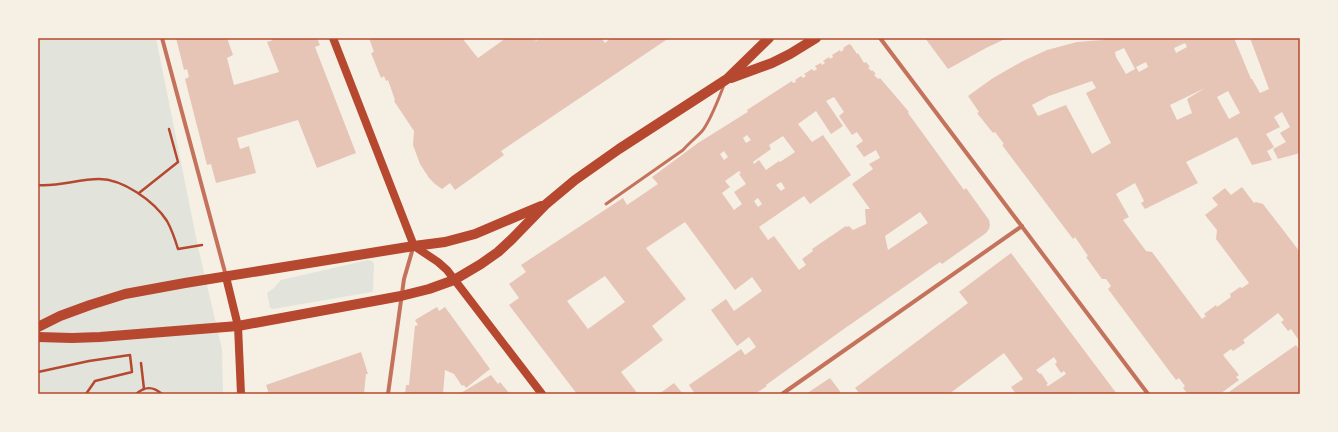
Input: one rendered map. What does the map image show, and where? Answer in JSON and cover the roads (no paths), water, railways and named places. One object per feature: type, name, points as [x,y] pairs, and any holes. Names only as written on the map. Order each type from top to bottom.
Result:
[{"type":"main road","points":[[333,38],[414,246],[438,262],[454,280],[542,394]]},
{"type":"main road","points":[[38,337],[100,337],[238,326],[401,296],[429,289],[454,280],[498,252],[545,205],[575,180],[619,149],[727,79],[769,38]]},
{"type":"main road","points":[[727,79],[772,63],[816,38]]},
{"type":"main road","points":[[38,328],[60,316],[125,294],[446,242],[475,234],[545,205]]},
{"type":"main road","points":[[226,277],[238,326],[241,394]]},
{"type":"street","points":[[162,38],[226,277]]},
{"type":"street","points":[[880,38],[1148,394]]},
{"type":"street","points":[[782,394],[1022,226]]},
{"type":"street","points":[[388,394],[401,296],[404,279],[414,246]]},
{"type":"lane","points":[[606,204],[683,150],[694,139],[710,118],[727,79]]}]
